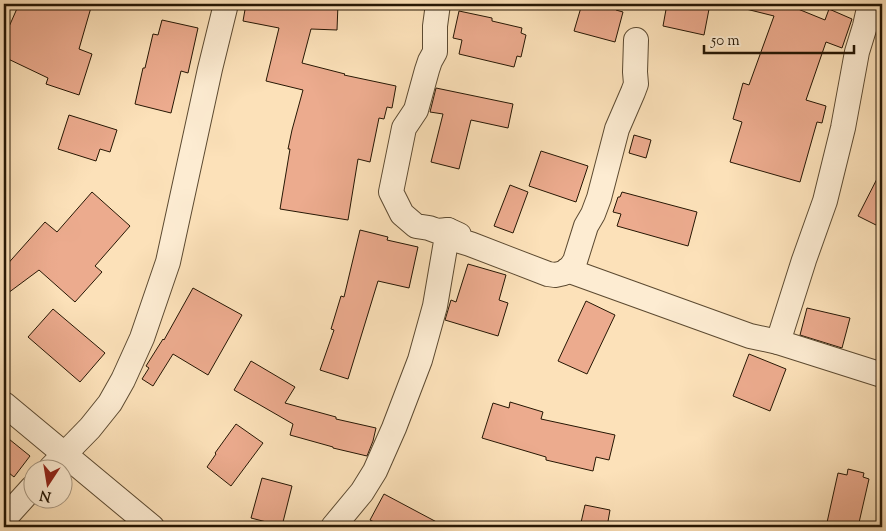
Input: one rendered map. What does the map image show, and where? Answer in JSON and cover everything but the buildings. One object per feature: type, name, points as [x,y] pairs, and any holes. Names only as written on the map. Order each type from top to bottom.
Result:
[{"type":"street","points":[[61,458],[90,428],[110,403],[123,380],[142,338],[168,262],[207,79],[226,4]]},
{"type":"street","points":[[438,4],[435,26],[435,52],[426,70],[416,110],[404,128],[391,192],[402,214],[416,226],[437,231],[448,230],[458,235],[460,241],[548,274],[564,273],[571,267],[575,261],[586,226],[593,214],[617,129],[636,84],[636,40]]},
{"type":"street","points":[[778,342],[825,201],[843,128],[857,52],[870,4]]},
{"type":"street","points":[[333,527],[362,492],[375,472],[394,428],[420,360],[435,306],[448,230]]},
{"type":"street","points":[[567,270],[750,336],[778,342],[882,375]]},
{"type":"street","points":[[4,404],[53,458]]},
{"type":"street","points":[[72,472],[152,527]]},
{"type":"street","points":[[4,518],[22,499]]}]
